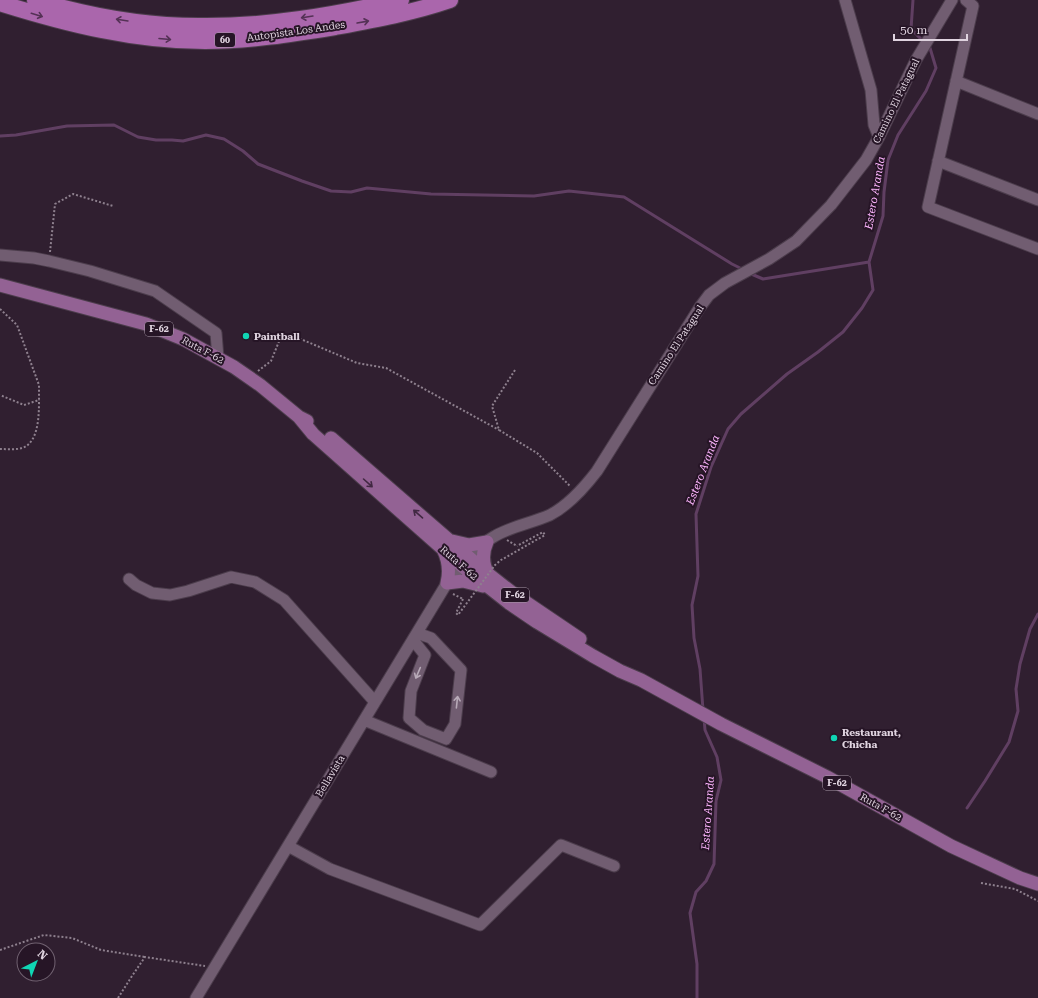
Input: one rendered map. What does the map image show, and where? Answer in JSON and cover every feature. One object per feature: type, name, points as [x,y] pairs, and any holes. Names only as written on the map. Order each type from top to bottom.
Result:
[{"type":"highway","name":"Autopista Los Andes","points":[[34,0],[87,14],[134,22],[198,26],[236,25],[284,21],[401,0]]},
{"type":"highway","name":"Autopista Los Andes","points":[[0,3],[46,18],[105,31],[148,37],[205,41],[267,36],[328,28],[413,11],[450,0]]},
{"type":"main road","name":"Ruta F-62","points":[[0,285],[146,324],[183,339],[218,358],[249,377],[299,417],[318,428],[352,455],[444,536],[492,590],[537,622],[620,671],[641,680],[721,724],[827,777],[951,846],[1020,878],[1038,884]]},
{"type":"main road","name":"Ruta F-62","points":[[299,417],[313,434],[443,549],[488,574],[515,595],[622,665],[641,680]]},
{"type":"main road","points":[[444,536],[456,543],[463,544],[475,545],[487,542]]},
{"type":"main road","points":[[487,542],[484,547],[483,559],[488,574]]},
{"type":"main road","points":[[443,549],[449,567],[447,583],[463,581],[472,582],[492,590]]},
{"type":"street","points":[[845,0],[871,90],[874,125],[879,137]]},
{"type":"street","name":"Camino El Patagual","points":[[466,562],[487,542],[497,535],[550,515],[564,506],[577,494],[597,471],[700,307],[709,296],[725,283],[781,252],[796,241],[831,205],[866,160],[879,137],[916,60],[952,0]]},
{"type":"street","points":[[966,0],[973,6],[928,207],[1038,249]]},
{"type":"street","points":[[956,81],[1038,114]]},
{"type":"street","points":[[938,161],[1038,200]]},
{"type":"street","points":[[0,255],[49,261],[90,271],[155,292],[216,332],[218,358]]},
{"type":"street","name":"Bellavista","points":[[196,998],[447,583],[466,562]]},
{"type":"street","points":[[129,580],[152,593],[170,595],[188,591],[231,577],[255,582],[284,600],[375,702]]},
{"type":"street","points":[[415,637],[431,638],[461,670],[455,724],[446,740],[423,730],[409,718],[411,691],[426,656],[415,637]]},
{"type":"street","points":[[364,720],[491,772]]},
{"type":"street","points":[[288,846],[330,868],[480,925],[561,845],[614,866]]},
{"type":"path","points":[[49,261],[55,204],[73,194],[113,206]]},
{"type":"path","points":[[0,309],[17,325],[39,385],[39,422],[33,439],[23,448],[0,449]]},
{"type":"path","points":[[249,377],[271,361],[280,339],[296,337],[357,363],[386,368],[499,430],[537,453],[577,494]]},
{"type":"path","points":[[499,430],[492,406],[515,370]]},
{"type":"path","points":[[0,395],[24,405],[39,400]]},
{"type":"path","points":[[463,599],[456,613],[458,615],[495,565],[545,535],[543,532],[517,546]]},
{"type":"path","points":[[981,883],[1015,889],[1038,901]]},
{"type":"path","points":[[0,950],[44,935],[72,938],[101,950],[214,968]]},
{"type":"path","points":[[118,998],[145,957]]},
{"type":"waterway","name":"Estero Aranda","points":[[913,0],[911,29],[924,42]]},
{"type":"waterway","name":"Estero Aranda","points":[[703,710],[700,669],[694,638],[692,605],[698,576],[696,514],[711,467],[728,429],[741,414],[787,374],[843,332],[862,308],[873,290],[869,262],[883,216],[888,160],[898,135],[926,91],[936,68],[928,46]]},
{"type":"waterway","points":[[0,136],[16,135],[67,126],[114,125],[138,137],[156,140],[183,141],[206,135],[224,139],[243,151],[258,164],[331,191],[351,192],[367,188],[431,194],[534,196],[569,191],[624,197],[744,270]]},
{"type":"waterway","points":[[749,273],[763,279],[869,262]]},
{"type":"waterway","points":[[967,808],[1009,742],[1018,711],[1016,689],[1020,664],[1030,629],[1038,614]]},
{"type":"waterway","name":"Estero Aranda","points":[[697,998],[697,964],[690,913],[696,892],[706,881],[714,864],[716,801],[721,780],[717,757],[705,730],[704,718]]},
{"type":"place","name":"Paintball","points":[[246,336]]},
{"type":"place","name":"Restaurant, Chicha","points":[[834,738]]}]
